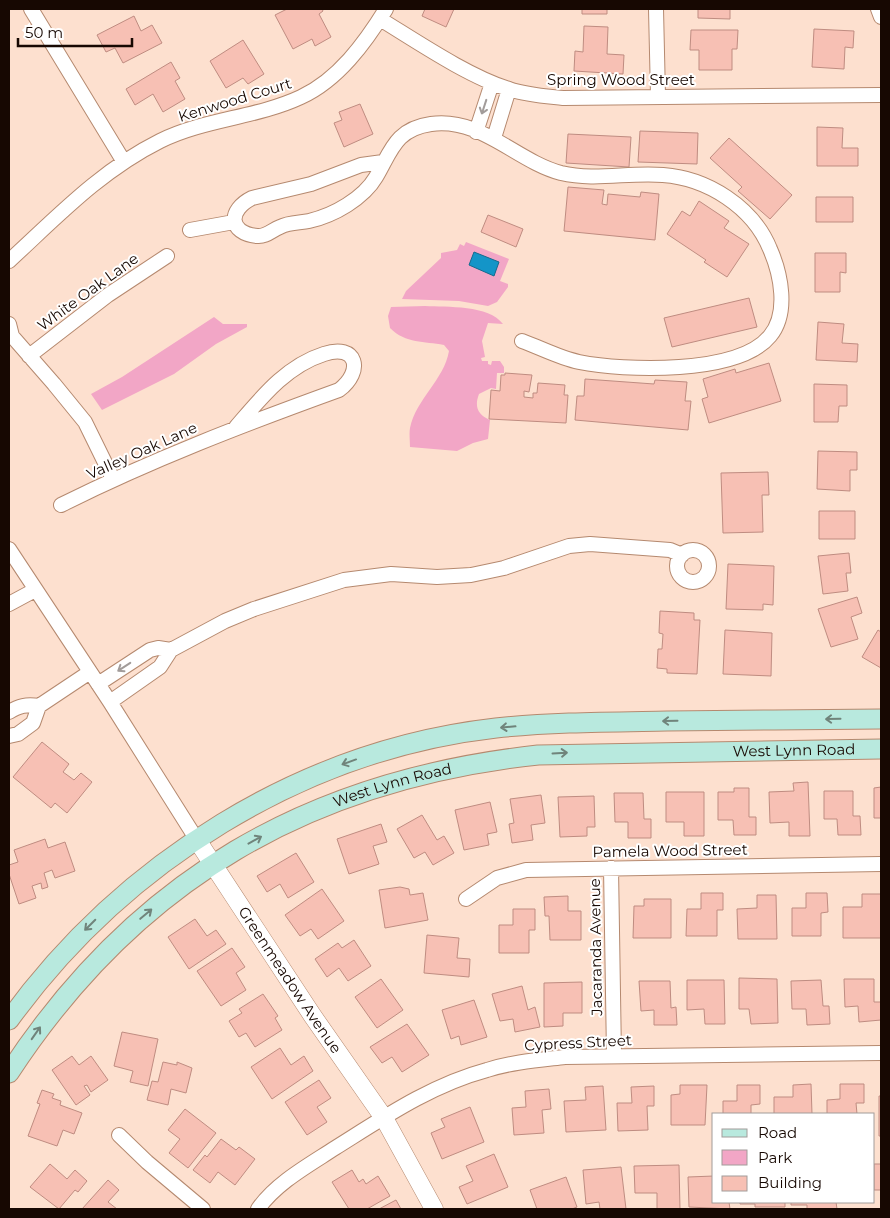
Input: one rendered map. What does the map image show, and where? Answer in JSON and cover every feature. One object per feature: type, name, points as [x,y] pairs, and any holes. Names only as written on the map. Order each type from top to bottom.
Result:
[{"type":"main road","name":"West Lynn Road","points":[[9,1020],[34,986],[96,919],[133,885],[196,840],[278,793],[315,775],[355,760],[428,740],[495,728],[565,722],[881,719]]},
{"type":"main road","name":"West Lynn Road","points":[[9,1073],[47,1018],[104,953],[144,916],[212,864],[266,833],[343,799],[428,772],[494,759],[583,752],[881,749]]},
{"type":"street","points":[[30,9],[124,162]]},
{"type":"street","points":[[656,9],[658,96]]},
{"type":"street","points":[[878,9],[881,17]]},
{"type":"street","name":"Kenwood Court","points":[[9,261],[78,195],[124,162],[161,141],[198,126],[301,97],[338,72],[383,14]]},
{"type":"street","name":"Spring Wood Street","points":[[383,14],[492,83],[532,95],[562,98],[881,94]]},
{"type":"street","points":[[476,132],[492,83]]},
{"type":"street","points":[[494,138],[509,89]]},
{"type":"street","points":[[383,162],[361,165],[311,184],[252,198],[243,203],[234,218],[237,229],[245,233],[261,236],[283,225],[309,221],[332,213],[362,194],[375,178],[383,162],[390,148],[403,134],[418,127],[446,124],[461,126],[494,138],[540,166],[563,173],[590,177],[662,175],[701,184],[719,192],[749,216],[762,232],[771,249],[780,280],[780,310],[772,335],[764,342],[727,359],[689,367],[651,368],[604,365],[577,362],[522,341]]},
{"type":"street","points":[[190,230],[234,222]]},
{"type":"street","name":"White Oak Lane","points":[[29,356],[108,294],[167,256]]},
{"type":"street","points":[[10,332],[85,422],[113,479]]},
{"type":"street","name":"Valley Oak Lane","points":[[61,505],[113,479],[236,427],[339,390],[348,383],[354,372],[353,358],[350,354],[337,350],[307,360],[264,394],[236,427]]},
{"type":"street","points":[[110,702],[160,667],[171,650],[254,609],[344,580],[391,574],[437,577],[471,575],[504,568],[570,546],[581,545],[670,550],[682,555]]},
{"type":"street","points":[[9,549],[110,702],[196,840]]},
{"type":"street","points":[[9,604],[35,590]]},
{"type":"street","points":[[98,684],[150,650],[158,648],[171,650]]},
{"type":"street","points":[[10,735],[33,723],[38,706],[90,672]]},
{"type":"street","points":[[9,712],[18,706],[28,704],[38,706]]},
{"type":"street","name":"Greenmeadow Avenue","points":[[196,840],[384,1118],[434,1209]]},
{"type":"street","name":"Pamela Wood Street","points":[[466,899],[497,878],[526,870],[881,864]]},
{"type":"street","name":"Jacaranda Avenue","points":[[611,868],[614,1056]]},
{"type":"street","name":"Cypress Street","points":[[258,1209],[288,1180],[384,1118],[435,1089],[487,1069],[519,1062],[566,1057],[881,1053]]},
{"type":"street","points":[[119,1135],[147,1162],[203,1209]]},
{"type":"green space","points":[[466,242],[509,259],[500,281],[508,284],[508,287],[497,302],[488,306],[459,301],[402,299],[406,291],[441,258],[441,253],[457,250],[460,244],[464,246]]},
{"type":"green space","points":[[425,306],[478,310],[497,318],[503,324],[488,323],[482,341],[485,357],[481,358],[482,361],[488,361],[488,364],[491,365],[492,361],[500,361],[504,367],[504,373],[497,373],[496,389],[491,388],[479,394],[477,403],[480,413],[490,420],[488,439],[473,443],[457,451],[410,447],[410,430],[413,418],[442,371],[449,351],[444,345],[402,337],[390,328],[388,316],[391,307]]},
{"type":"green space","points":[[214,317],[223,324],[247,324],[247,327],[216,344],[174,374],[102,410],[91,394],[122,377]]},
{"type":"water","points":[[474,252],[499,262],[494,276],[469,265]]},
{"type":"building","points":[[287,9],[322,9],[323,11],[319,14],[331,37],[315,46],[312,39],[293,49],[275,15]]},
{"type":"building","points":[[425,9],[454,9],[446,27],[422,16]]},
{"type":"building","points":[[582,9],[607,9],[607,14],[582,14]]},
{"type":"building","points":[[698,9],[730,9],[730,19],[698,18]]},
{"type":"building","points":[[134,16],[141,31],[152,25],[162,43],[123,63],[115,48],[106,52],[97,35]]},
{"type":"building","points":[[584,26],[608,27],[607,54],[624,55],[623,74],[574,71],[575,51],[583,52]]},
{"type":"building","points":[[814,29],[854,31],[853,48],[845,47],[844,69],[812,67]]},
{"type":"building","points":[[691,30],[738,30],[737,49],[732,49],[732,70],[699,70],[699,50],[690,50]]},
{"type":"building","points":[[243,40],[264,74],[248,84],[243,78],[226,88],[210,61]]},
{"type":"building","points":[[171,62],[180,78],[175,81],[185,99],[163,112],[153,94],[135,105],[126,89]]},
{"type":"building","points":[[360,104],[373,134],[344,147],[334,123],[342,120],[339,112]]},
{"type":"building","points":[[817,127],[843,128],[842,148],[858,148],[858,166],[817,166]]},
{"type":"building","points":[[640,131],[698,133],[697,164],[638,162]]},
{"type":"building","points":[[568,134],[631,137],[629,167],[566,163]]},
{"type":"building","points":[[729,138],[792,195],[770,219],[738,191],[742,187],[710,158]]},
{"type":"building","points":[[568,187],[604,190],[602,204],[607,205],[608,194],[640,197],[641,192],[659,194],[655,240],[564,231]]},
{"type":"building","points":[[816,197],[853,197],[853,222],[816,222]]},
{"type":"building","points":[[699,201],[729,221],[724,228],[749,244],[727,277],[704,262],[706,260],[667,234],[682,211],[690,216]]},
{"type":"building","points":[[488,215],[523,229],[516,247],[481,232]]},
{"type":"building","points":[[815,253],[846,253],[846,273],[840,272],[840,292],[815,292]]},
{"type":"building","points":[[749,298],[757,327],[672,347],[664,318]]},
{"type":"building","points":[[818,322],[844,324],[842,343],[858,344],[857,362],[816,360]]},
{"type":"building","points":[[769,363],[781,401],[709,423],[702,399],[708,397],[703,379],[735,369],[736,373]]},
{"type":"building","points":[[505,373],[532,375],[529,392],[524,391],[524,397],[533,398],[533,393],[537,393],[538,383],[565,385],[564,395],[568,395],[566,423],[489,419],[491,390],[500,391],[501,375],[505,375]]},
{"type":"building","points":[[585,379],[654,384],[655,380],[687,382],[685,401],[691,401],[688,430],[575,420],[577,396],[584,396]]},
{"type":"building","points":[[814,384],[847,385],[847,406],[839,406],[838,422],[814,422]]},
{"type":"building","points":[[818,451],[857,452],[857,470],[850,470],[850,491],[817,489]]},
{"type":"building","points":[[768,472],[769,495],[762,495],[763,532],[723,533],[721,473]]},
{"type":"building","points":[[819,511],[855,511],[855,539],[819,539]]},
{"type":"building","points":[[849,553],[851,573],[846,573],[848,591],[823,594],[818,556]]},
{"type":"building","points":[[728,564],[774,566],[773,605],[763,604],[763,610],[726,609]]},
{"type":"building","points":[[857,597],[862,613],[851,617],[858,639],[831,647],[818,609]]},
{"type":"building","points":[[660,611],[694,613],[694,620],[700,620],[697,674],[667,673],[667,669],[657,668],[658,649],[662,649],[663,634],[659,633]]},
{"type":"building","points":[[725,630],[772,633],[771,676],[723,674]]},
{"type":"building","points":[[878,630],[881,632],[881,668],[862,657]]},
{"type":"building","points":[[42,742],[69,764],[63,772],[74,780],[81,773],[92,782],[67,813],[55,803],[51,808],[13,777]]},
{"type":"building","points":[[808,782],[810,836],[789,836],[789,822],[770,823],[769,792],[794,791],[793,783]]},
{"type":"building","points":[[881,787],[881,818],[874,818],[874,788]]},
{"type":"building","points":[[734,788],[749,788],[749,817],[756,817],[756,835],[734,835],[733,820],[718,820],[718,792],[734,792]]},
{"type":"building","points":[[824,791],[853,791],[853,816],[860,816],[861,835],[838,835],[837,819],[824,819]]},
{"type":"building","points":[[666,792],[704,792],[704,836],[684,836],[684,822],[666,822]]},
{"type":"building","points":[[614,793],[643,793],[644,819],[651,819],[651,838],[628,838],[628,822],[615,822]]},
{"type":"building","points":[[541,795],[545,823],[531,825],[533,840],[512,843],[509,824],[514,823],[510,799]]},
{"type":"building","points":[[594,796],[595,827],[587,827],[587,836],[560,837],[558,797]]},
{"type":"building","points":[[490,802],[497,832],[487,834],[489,845],[464,850],[455,810]]},
{"type":"building","points":[[422,815],[437,840],[444,836],[454,853],[433,865],[425,852],[414,858],[397,829]]},
{"type":"building","points":[[381,824],[387,842],[373,846],[379,864],[349,874],[337,839]]},
{"type":"building","points":[[45,839],[48,848],[65,842],[75,871],[55,878],[52,870],[44,873],[48,887],[42,889],[41,883],[32,886],[36,898],[19,904],[9,874],[9,865],[18,862],[14,850]]},
{"type":"building","points":[[296,853],[314,882],[288,898],[280,884],[267,892],[257,876]]},
{"type":"building","points":[[400,887],[409,889],[410,895],[423,893],[428,920],[385,928],[379,890]]},
{"type":"building","points":[[322,889],[344,921],[318,939],[311,929],[300,936],[285,915]]},
{"type":"building","points":[[701,893],[723,893],[723,910],[717,910],[717,936],[686,936],[687,909],[701,909]]},
{"type":"building","points":[[806,893],[827,893],[828,912],[821,913],[821,936],[792,936],[792,908],[806,908]]},
{"type":"building","points":[[862,894],[881,894],[881,938],[843,938],[843,907],[862,907]]},
{"type":"building","points":[[757,895],[776,895],[777,939],[738,939],[737,909],[757,908]]},
{"type":"building","points":[[568,896],[568,911],[581,911],[581,940],[550,940],[549,916],[545,916],[544,897]]},
{"type":"building","points":[[644,899],[671,899],[671,938],[633,938],[634,906],[644,906]]},
{"type":"building","points":[[513,909],[535,909],[535,930],[529,930],[529,953],[499,953],[499,925],[513,925]]},
{"type":"building","points":[[195,919],[207,936],[216,930],[226,944],[189,969],[168,937]]},
{"type":"building","points":[[427,935],[459,938],[457,958],[470,959],[469,977],[424,973]]},
{"type":"building","points":[[354,940],[371,966],[348,981],[339,968],[327,977],[315,959],[338,943],[342,948]]},
{"type":"building","points":[[232,948],[245,967],[236,973],[246,990],[221,1006],[197,971]]},
{"type":"building","points":[[739,978],[777,979],[778,1023],[751,1024],[749,1009],[739,1009]]},
{"type":"building","points":[[381,979],[403,1010],[377,1028],[355,997]]},
{"type":"building","points":[[844,979],[874,979],[874,1002],[881,1002],[881,1020],[859,1022],[858,1006],[845,1007]]},
{"type":"building","points":[[687,980],[724,980],[725,1024],[705,1024],[704,1009],[687,1010]]},
{"type":"building","points":[[821,980],[823,1006],[829,1006],[830,1024],[807,1025],[806,1009],[792,1009],[791,981]]},
{"type":"building","points":[[639,981],[670,981],[671,1008],[676,1007],[677,1025],[654,1025],[654,1010],[641,1011]]},
{"type":"building","points":[[582,982],[582,1013],[563,1013],[563,1026],[544,1027],[544,983]]},
{"type":"building","points":[[522,986],[528,1010],[535,1007],[540,1027],[515,1032],[513,1019],[500,1021],[492,994]]},
{"type":"building","points":[[263,994],[278,1016],[275,1018],[282,1030],[255,1047],[246,1033],[239,1037],[229,1021],[242,1013],[239,1009]]},
{"type":"building","points":[[474,1000],[487,1037],[461,1045],[459,1036],[451,1039],[442,1010]]},
{"type":"building","points":[[407,1024],[429,1055],[402,1072],[392,1057],[382,1063],[370,1047]]},
{"type":"building","points":[[122,1032],[158,1039],[148,1086],[130,1082],[133,1071],[114,1066]]},
{"type":"building","points":[[280,1048],[291,1065],[304,1056],[313,1071],[272,1099],[251,1067]]},
{"type":"building","points":[[72,1056],[79,1065],[91,1056],[108,1080],[91,1092],[87,1085],[84,1086],[90,1095],[76,1105],[52,1070]]},
{"type":"building","points":[[163,1062],[177,1065],[177,1062],[192,1068],[186,1093],[171,1089],[168,1105],[147,1100],[152,1081],[158,1082]]},
{"type":"building","points":[[319,1080],[331,1098],[317,1107],[327,1122],[307,1135],[285,1102]]},
{"type":"building","points":[[811,1084],[812,1113],[774,1113],[774,1097],[793,1097],[793,1085]]},
{"type":"building","points":[[840,1084],[864,1084],[864,1103],[856,1103],[857,1113],[827,1113],[827,1100],[840,1099]]},
{"type":"building","points":[[680,1085],[707,1085],[705,1125],[671,1125],[671,1095],[680,1094]]},
{"type":"building","points":[[737,1085],[760,1085],[760,1104],[751,1105],[751,1113],[723,1113],[723,1101],[737,1101]]},
{"type":"building","points":[[603,1086],[606,1130],[566,1132],[564,1101],[586,1100],[585,1087]]},
{"type":"building","points":[[654,1086],[654,1106],[647,1106],[648,1130],[618,1131],[617,1103],[632,1103],[631,1087]]},
{"type":"building","points":[[549,1089],[551,1109],[542,1110],[544,1133],[514,1135],[512,1108],[526,1107],[525,1091]]},
{"type":"building","points":[[42,1090],[54,1094],[52,1098],[61,1101],[60,1105],[82,1113],[74,1134],[63,1130],[57,1146],[28,1136],[40,1104],[37,1103]]},
{"type":"building","points":[[879,1096],[881,1096],[881,1136],[879,1136]]},
{"type":"building","points":[[470,1107],[484,1142],[442,1159],[431,1133],[445,1127],[441,1119]]},
{"type":"building","points":[[185,1109],[216,1133],[188,1168],[169,1153],[180,1139],[168,1130]]},
{"type":"building","points":[[221,1139],[236,1150],[239,1147],[255,1159],[235,1185],[218,1172],[210,1183],[193,1170],[205,1155],[207,1157]]},
{"type":"building","points":[[494,1154],[508,1187],[467,1204],[459,1187],[473,1181],[466,1166]]},
{"type":"building","points":[[50,1164],[67,1179],[75,1170],[87,1181],[78,1192],[75,1190],[59,1209],[30,1187]]},
{"type":"building","points":[[875,1164],[881,1164],[881,1190],[875,1190]]},
{"type":"building","points":[[679,1165],[680,1209],[657,1209],[657,1193],[635,1193],[634,1166]]},
{"type":"building","points":[[621,1167],[626,1209],[600,1209],[599,1202],[586,1204],[583,1170]]},
{"type":"building","points":[[352,1170],[359,1182],[363,1179],[366,1184],[378,1176],[390,1196],[367,1209],[349,1209],[332,1182]]},
{"type":"building","points":[[712,1176],[712,1203],[729,1203],[730,1209],[689,1207],[688,1177]]},
{"type":"building","points":[[566,1177],[577,1207],[572,1209],[537,1209],[530,1190]]},
{"type":"building","points":[[108,1180],[119,1190],[108,1202],[117,1209],[82,1209]]},
{"type":"building","points":[[396,1200],[401,1209],[379,1209]]},
{"type":"building","points":[[785,1203],[785,1207],[755,1207],[755,1204],[740,1204]]},
{"type":"building","points":[[791,1203],[836,1203],[837,1209],[807,1209],[807,1205],[791,1205]]}]
